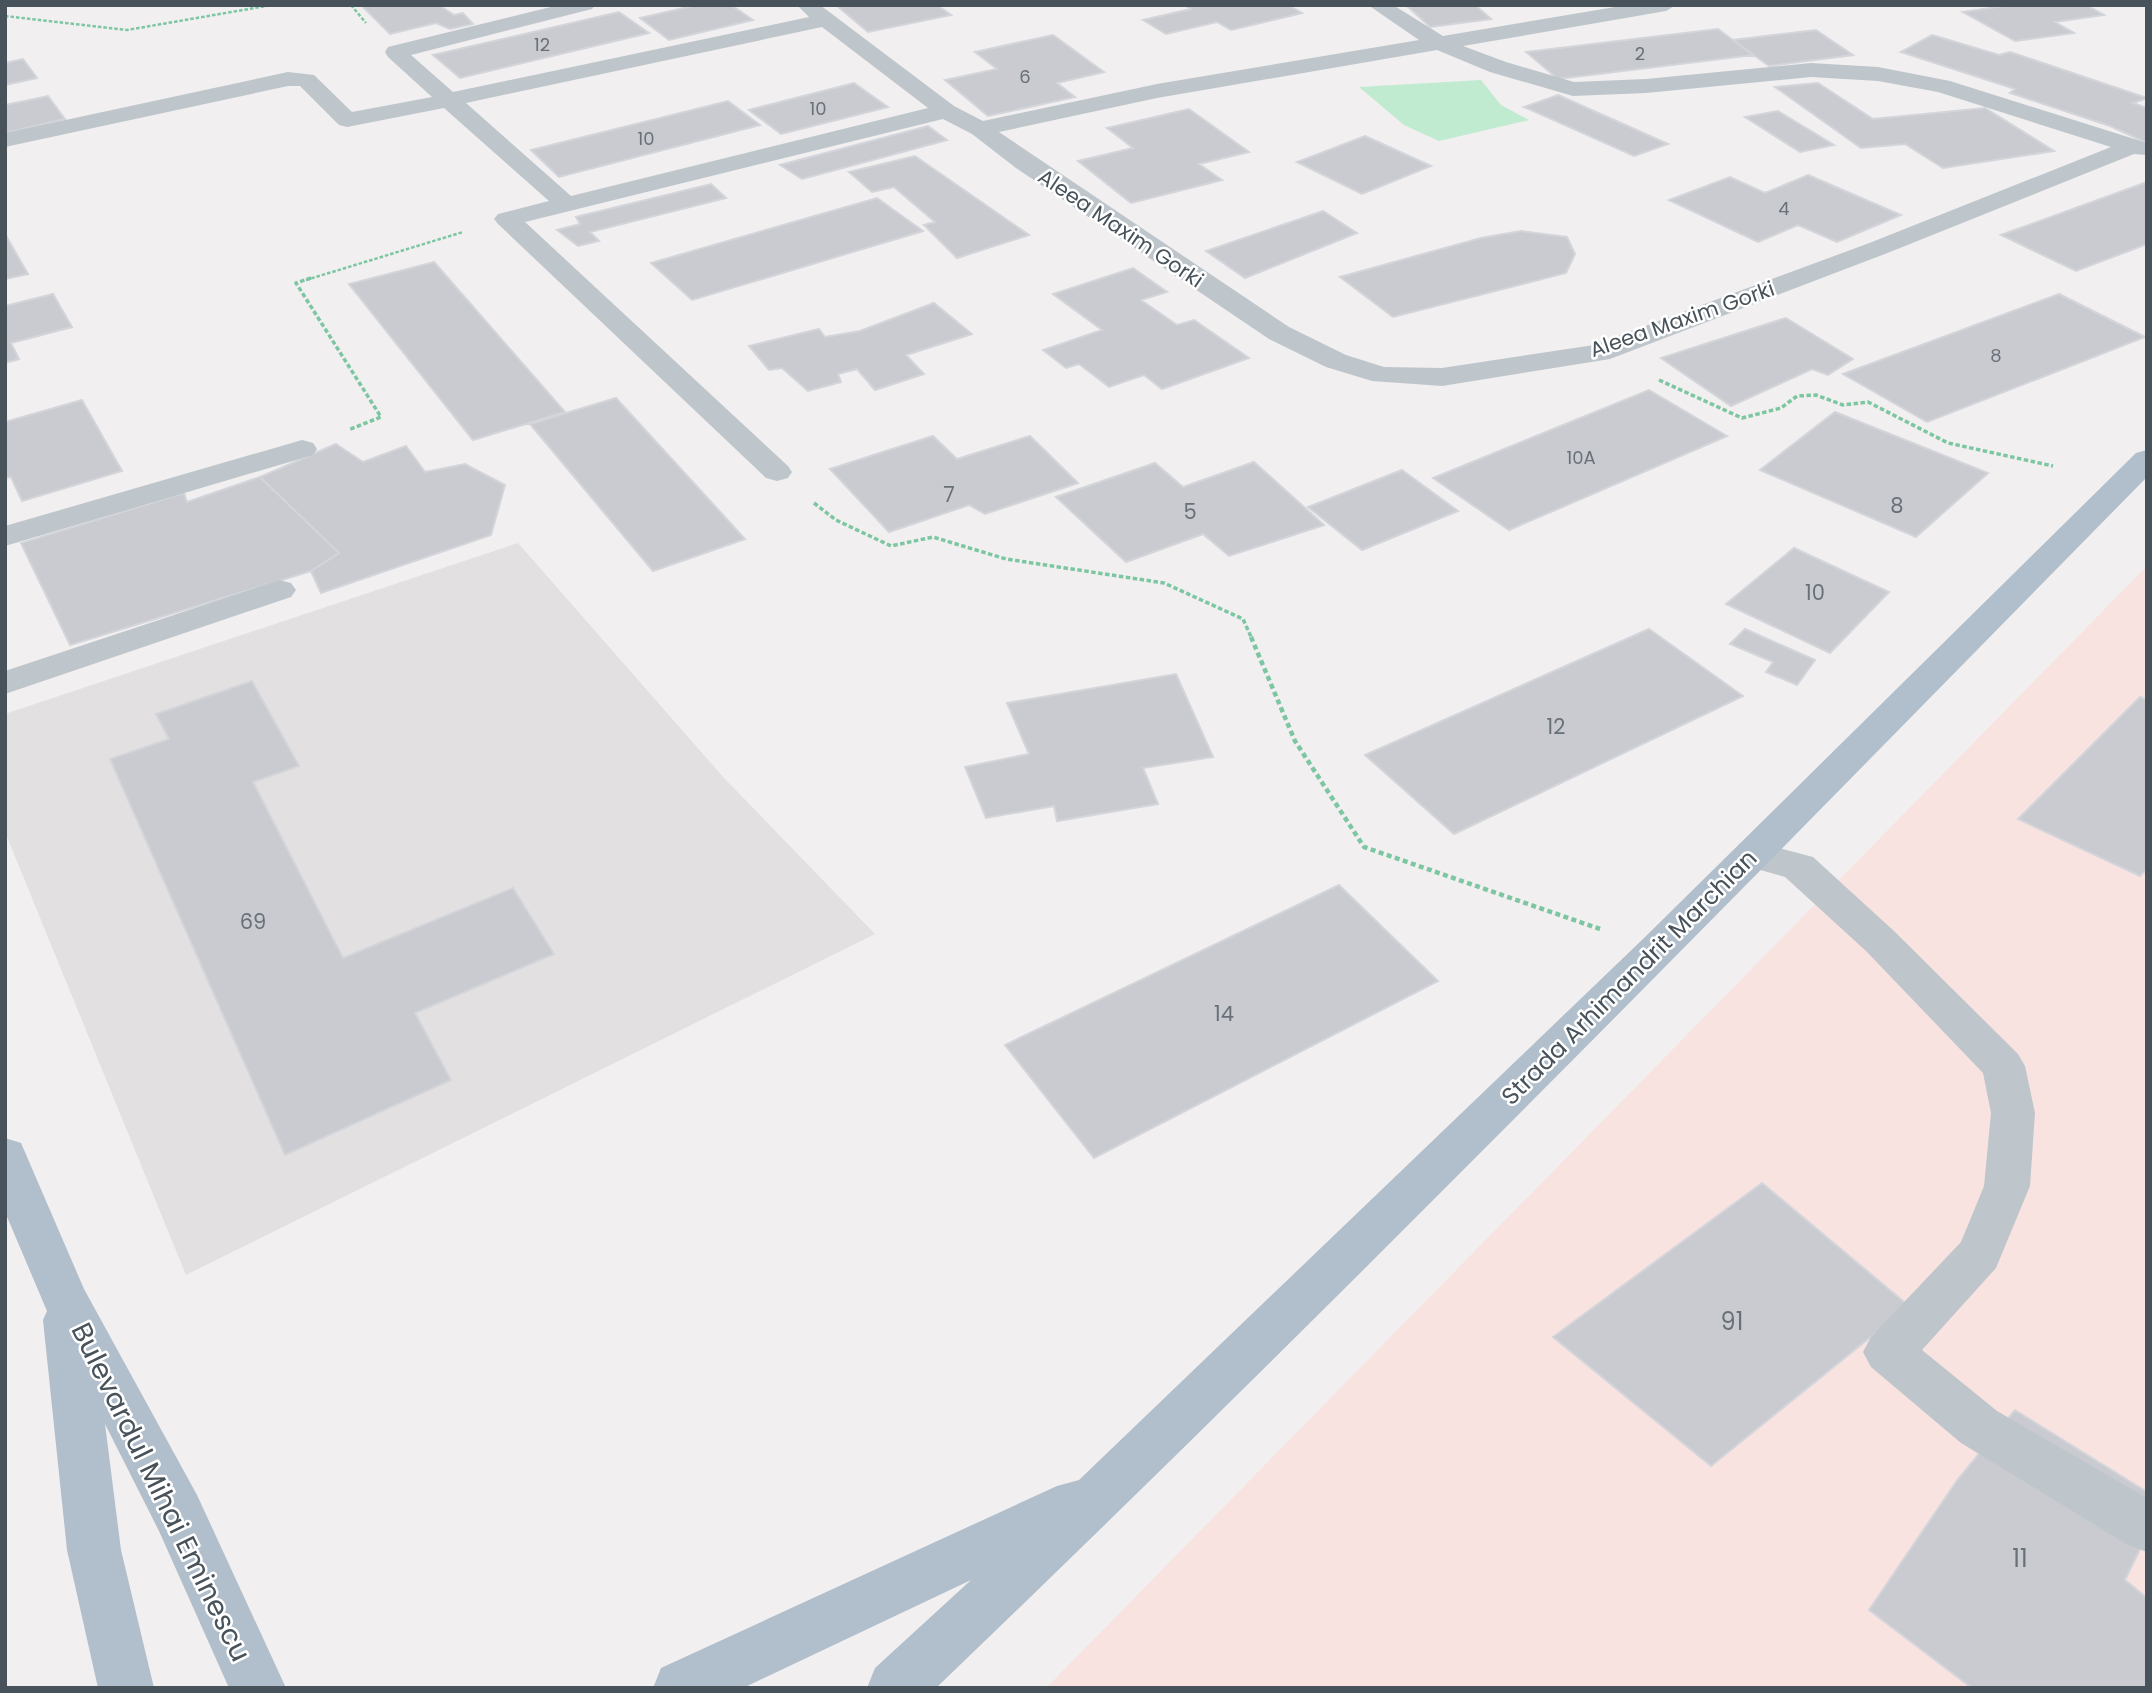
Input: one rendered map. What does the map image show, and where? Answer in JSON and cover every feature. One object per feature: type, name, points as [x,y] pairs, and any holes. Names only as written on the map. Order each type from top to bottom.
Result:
[{"type":"main road","name":"Strada Arhimandrit Marchian","points":[[895,1688],[1106,1490],[1657,950],[2144,464]]},
{"type":"main road","name":"Bulevardul Mihai Eminescu","points":[[5,1156],[64,1297],[178,1513],[258,1688]]},
{"type":"main road","name":"Bulevardul Mihai Eminescu","points":[[64,1297],[94,1550],[126,1688]]},
{"type":"main road","name":"Strada Arhimandrit Marchian","points":[[681,1688],[1106,1490]]},
{"type":"street","points":[[567,205],[505,147],[448,102],[396,52],[585,5]]},
{"type":"street","name":"Aleea Maxim Gorki","points":[[1378,5],[1440,44],[1498,67],[1573,89],[1646,86],[1811,70],[1878,74],[1942,86],[2140,148]]},
{"type":"street","points":[[980,129],[1157,91],[1666,5]]},
{"type":"street","points":[[5,141],[288,79],[306,80],[347,120],[448,102],[816,13]]},
{"type":"street","name":"Aleea Maxim Gorki","points":[[816,13],[946,111],[980,129],[1025,163],[1279,333],[1335,361],[1382,375],[1442,377],[1600,353],[2140,148]]},
{"type":"street","points":[[507,219],[946,111]]},
{"type":"street","points":[[507,219],[777,472]]},
{"type":"street","points":[[5,536],[302,449]]},
{"type":"street","points":[[5,683],[279,590]]},
{"type":"street","points":[[1753,854],[1799,867],[1880,941],[2003,1066],[2013,1113],[2007,1186],[1979,1254],[1888,1352],[1979,1426],[2147,1527]]},
{"type":"path","points":[[5,16],[127,30],[272,5]]},
{"type":"path","points":[[302,449],[381,418],[296,283],[507,219]]},
{"type":"path","points":[[1600,353],[1742,418],[1781,408],[1797,396],[1816,395],[1843,405],[1868,402],[1948,443],[2053,466]]},
{"type":"path","points":[[777,472],[835,520],[891,546],[933,537],[1006,559],[1164,583],[1207,600],[1243,619],[1295,741],[1364,846],[1657,950]]},
{"type":"shaded area","points":[[518,543],[724,778],[875,934],[186,1275],[5,832],[5,714]]},
{"type":"shaded area","points":[[2147,566],[2147,1688],[1046,1688]]},
{"type":"green space","points":[[1481,80],[1501,105],[1529,120],[1439,141],[1404,125],[1359,87]]},
{"type":"building","points":[[361,5],[439,5],[454,15],[463,13],[473,24],[450,29],[436,23],[390,34]]},
{"type":"building","points":[[697,5],[731,5],[753,20],[669,40],[640,18]]},
{"type":"building","points":[[836,5],[937,5],[951,15],[868,32]]},
{"type":"building","points":[[1184,5],[1288,5],[1302,13],[1231,30],[1217,22],[1166,34],[1143,20],[1191,9]]},
{"type":"building","points":[[1406,5],[1475,5],[1491,19],[1430,27]]},
{"type":"building","points":[[2010,5],[2086,5],[2104,15],[2055,22],[2074,33],[2015,41],[1963,12]]},
{"type":"building","points":[[619,12],[649,33],[460,78],[433,55]]},
{"type":"building","points":[[1718,29],[1753,55],[1558,79],[1526,52]]},
{"type":"building","points":[[1816,30],[1853,55],[1769,66],[1733,40]]},
{"type":"building","points":[[1053,35],[1104,72],[1057,83],[1075,97],[988,116],[945,80],[997,69],[975,52]]},
{"type":"building","points":[[1932,35],[1999,55],[2010,52],[2147,98],[2133,103],[2147,108],[2147,143],[2110,126],[2010,93],[2015,89],[1901,52]]},
{"type":"building","points":[[23,59],[37,78],[5,85],[5,63]]},
{"type":"building","points":[[854,83],[888,107],[781,134],[749,110]]},
{"type":"building","points":[[1818,83],[1873,119],[1985,108],[2054,151],[1943,168],[1905,144],[1861,148],[1775,87]]},
{"type":"building","points":[[1558,95],[1668,144],[1634,156],[1524,107]]},
{"type":"building","points":[[48,96],[65,119],[5,133],[5,105]]},
{"type":"building","points":[[728,101],[760,125],[559,177],[531,150]]},
{"type":"building","points":[[1189,109],[1249,152],[1199,164],[1222,180],[1131,203],[1078,161],[1133,148],[1107,128]]},
{"type":"building","points":[[1778,111],[1834,145],[1800,152],[1745,117]]},
{"type":"building","points":[[928,126],[947,140],[802,179],[780,165]]},
{"type":"building","points":[[1365,136],[1431,166],[1362,194],[1297,162]]},
{"type":"building","points":[[915,156],[1029,235],[957,258],[924,225],[935,222],[894,187],[872,192],[849,172]]},
{"type":"building","points":[[1808,175],[1901,215],[1837,242],[1798,225],[1758,242],[1669,200],[1730,177],[1765,193]]},
{"type":"building","points":[[2147,182],[2147,244],[2076,271],[2001,235]]},
{"type":"building","points":[[711,184],[726,198],[590,232],[599,241],[578,246],[557,230],[580,224],[576,217]]},
{"type":"building","points":[[877,198],[923,231],[692,300],[651,263]]},
{"type":"building","points":[[1323,211],[1357,233],[1245,278],[1206,251]]},
{"type":"building","points":[[1521,231],[1567,237],[1575,254],[1566,273],[1393,317],[1340,277],[1481,238]]},
{"type":"building","points":[[5,234],[28,274],[5,279]]},
{"type":"building","points":[[434,262],[565,412],[473,440],[349,284]]},
{"type":"building","points":[[1133,268],[1167,292],[1141,300],[1177,325],[1194,320],[1249,358],[1162,389],[1144,375],[1109,387],[1079,364],[1066,368],[1043,350],[1102,330],[1053,294]]},
{"type":"building","points":[[53,294],[72,327],[11,343],[19,359],[5,363],[5,306]]},
{"type":"building","points":[[2059,294],[2145,337],[1927,422],[1843,374]]},
{"type":"building","points":[[934,303],[972,334],[906,355],[924,374],[875,390],[857,369],[838,374],[841,382],[808,391],[782,368],[769,370],[749,346],[819,329],[825,337],[860,331]]},
{"type":"building","points":[[1786,318],[1853,359],[1828,375],[1812,369],[1731,406],[1661,358]]},
{"type":"building","points":[[1649,390],[1727,436],[1509,530],[1433,478]]},
{"type":"building","points":[[616,398],[745,539],[653,571],[530,424]]},
{"type":"building","points":[[82,400],[122,471],[22,501],[11,477],[5,478],[5,422]]},
{"type":"building","points":[[1835,412],[1988,473],[1916,537],[1760,470]]},
{"type":"building","points":[[933,436],[957,459],[1030,436],[1078,483],[985,514],[969,505],[889,532],[830,469]]},
{"type":"building","points":[[336,444],[363,462],[406,446],[425,472],[465,464],[505,485],[491,535],[321,593],[311,571],[339,553],[260,477]]},
{"type":"building","points":[[1254,462],[1324,525],[1229,556],[1203,534],[1126,562],[1056,497],[1155,463],[1183,487]]},
{"type":"building","points":[[1402,470],[1458,511],[1362,550],[1308,507]]},
{"type":"building","points":[[260,477],[339,553],[311,571],[70,645],[21,543],[184,493],[187,502]]},
{"type":"building","points":[[1794,548],[1889,592],[1830,653],[1726,604]]},
{"type":"building","points":[[1649,629],[1743,696],[1454,834],[1365,755]]},
{"type":"building","points":[[1745,629],[1815,660],[1797,685],[1766,672],[1773,662],[1730,644]]},
{"type":"building","points":[[1176,674],[1213,757],[1143,768],[1158,804],[1057,821],[1054,806],[986,818],[965,767],[1029,754],[1007,703]]},
{"type":"building","points":[[252,681],[299,766],[253,782],[343,958],[513,888],[554,954],[415,1013],[451,1080],[285,1155],[110,759],[169,739],[156,714]]},
{"type":"building","points":[[2140,697],[2147,700],[2147,869],[2140,876],[2018,819]]},
{"type":"building","points":[[1339,885],[1438,981],[1094,1158],[1005,1045]]},
{"type":"building","points":[[1762,1183],[1909,1306],[1711,1466],[1553,1337]]},
{"type":"building","points":[[2015,1410],[2147,1492],[2147,1535],[2125,1580],[2147,1598],[2147,1688],[1972,1688],[1869,1610],[1958,1479]]}]
